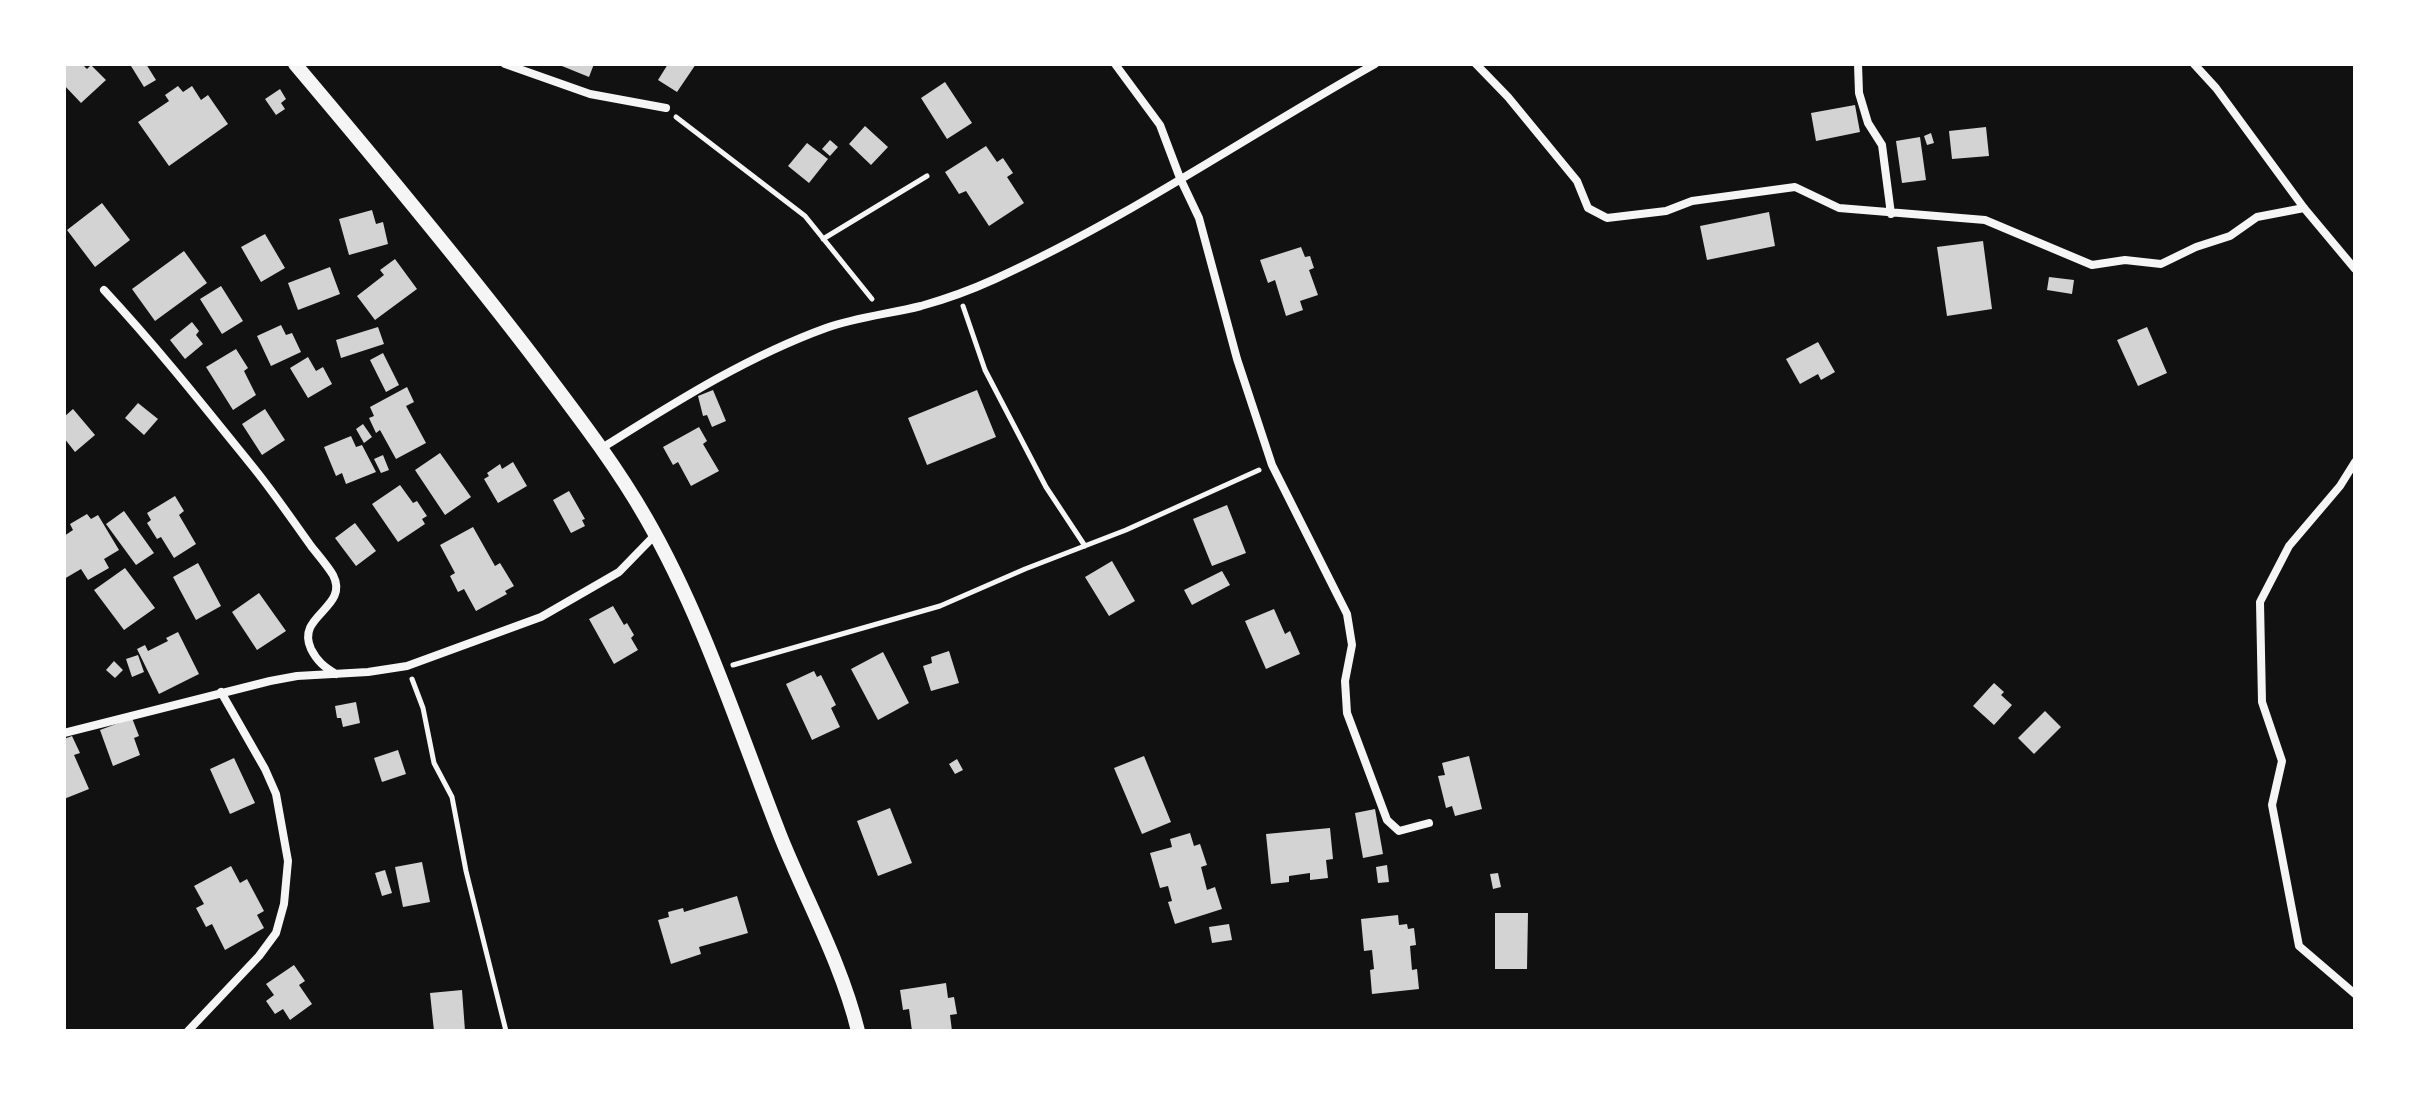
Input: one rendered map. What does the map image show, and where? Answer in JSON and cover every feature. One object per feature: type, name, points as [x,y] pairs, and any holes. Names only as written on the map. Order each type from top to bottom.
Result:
[{"type":"street","points":[[295,64],[456,255],[602,448],[655,535],[687,598],[782,840],[850,1000],[858,1031]]},
{"type":"street","points":[[505,64],[590,94],[666,108]]},
{"type":"street","points":[[1115,64],[1160,125],[1199,218],[1237,359],[1272,465],[1347,614],[1352,645],[1345,681],[1347,713],[1387,820],[1399,831],[1429,823]]},
{"type":"street","points":[[602,448],[730,371],[825,329],[959,294],[1060,248],[1375,64]]},
{"type":"street","points":[[1476,64],[1508,97],[1577,181],[1588,208],[1607,218],[1666,211],[1692,201],[1795,187],[1839,208],[1985,220],[2092,265],[2125,260],[2161,264],[2196,247],[2230,236],[2257,217],[2304,208]]},
{"type":"street","points":[[1858,64],[1859,93],[1868,123],[1882,145],[1891,214]]},
{"type":"street","points":[[2194,64],[2216,88],[2304,208],[2355,269]]},
{"type":"street","points":[[104,290],[185,382],[333,575],[337,592],[333,601],[314,618],[308,629],[308,641],[322,666],[337,674]]},
{"type":"street","points":[[2355,462],[2340,486],[2289,546],[2260,602],[2262,702],[2282,761],[2272,805],[2299,946],[2355,994]]},
{"type":"street","points":[[64,733],[221,692],[297,676],[407,666],[541,617],[576,599],[619,572],[655,535]]},
{"type":"street","points":[[188,1031],[259,956],[276,933],[284,904],[288,861],[276,794],[221,692]]},
{"type":"path","points":[[666,108],[805,216],[883,313]]},
{"type":"path","points":[[823,239],[927,176]]},
{"type":"path","points":[[959,294],[985,370],[1046,487],[1085,546]]},
{"type":"path","points":[[716,670],[940,606],[1272,465]]},
{"type":"path","points":[[407,666],[423,708],[434,763],[452,797],[466,871],[506,1031]]},
{"type":"building","points":[[64,64],[82,64],[87,69],[91,65],[106,80],[81,103],[64,85]]},
{"type":"building","points":[[146,64],[156,80],[144,87],[131,66]]},
{"type":"building","points":[[557,64],[594,64],[589,77]]},
{"type":"building","points":[[668,64],[696,64],[677,92],[658,80]]},
{"type":"building","points":[[945,82],[972,123],[947,139],[921,98]]},
{"type":"building","points":[[178,86],[183,92],[192,86],[201,100],[208,95],[228,124],[169,166],[138,122],[169,101],[165,95]]},
{"type":"building","points":[[280,89],[286,99],[281,103],[285,109],[276,115],[265,99]]},
{"type":"building","points":[[1855,105],[1860,132],[1816,141],[1811,113]]},
{"type":"building","points":[[865,126],[888,147],[871,165],[849,144]]},
{"type":"building","points":[[1986,127],[1989,156],[1952,159],[1949,131]]},
{"type":"building","points":[[1931,133],[1934,143],[1927,145],[1924,136]]},
{"type":"building","points":[[1920,137],[1926,180],[1902,183],[1896,141]]},
{"type":"building","points":[[830,140],[838,147],[830,156],[822,149]]},
{"type":"building","points":[[807,143],[828,159],[809,183],[788,166]]},
{"type":"building","points":[[986,146],[997,162],[1003,158],[1013,173],[1007,177],[1024,203],[989,226],[966,191],[959,194],[945,172]]},
{"type":"building","points":[[102,203],[130,240],[95,267],[67,230]]},
{"type":"building","points":[[372,210],[376,224],[383,222],[388,244],[349,255],[339,219]]},
{"type":"building","points":[[1769,212],[1775,246],[1707,260],[1700,226]]},
{"type":"building","points":[[265,234],[285,268],[261,282],[241,247]]},
{"type":"building","points":[[1983,241],[1992,309],[1947,316],[1937,247]]},
{"type":"building","points":[[1301,247],[1305,257],[1310,256],[1314,268],[1309,270],[1318,295],[1300,301],[1303,310],[1286,316],[1275,280],[1268,283],[1260,260]]},
{"type":"building","points":[[184,251],[207,283],[155,321],[132,289]]},
{"type":"building","points":[[395,259],[417,289],[375,320],[357,296],[384,275],[380,270]]},
{"type":"building","points":[[330,267],[340,294],[298,310],[288,283]]},
{"type":"building","points":[[2049,277],[2074,280],[2072,294],[2047,290]]},
{"type":"building","points":[[221,286],[243,321],[222,334],[200,299]]},
{"type":"building","points":[[192,322],[203,344],[185,359],[170,340]]},
{"type":"building","points":[[281,325],[286,335],[292,333],[301,352],[271,366],[257,336]]},
{"type":"building","points":[[378,327],[384,344],[341,358],[336,340]]},
{"type":"building","points":[[2147,327],[2167,373],[2138,386],[2117,340]]},
{"type":"building","points":[[1818,342],[1835,372],[1821,380],[1818,374],[1800,384],[1786,359]]},
{"type":"building","points":[[236,349],[248,368],[244,371],[256,395],[233,410],[206,367]]},
{"type":"building","points":[[383,353],[399,385],[386,392],[370,360]]},
{"type":"building","points":[[308,357],[316,371],[323,367],[332,384],[308,398],[290,368]]},
{"type":"building","points":[[407,387],[414,402],[406,406],[426,443],[396,459],[380,430],[376,433],[369,418],[374,416],[370,407]]},
{"type":"building","points":[[713,390],[726,421],[712,427],[707,415],[703,416],[698,396]]},
{"type":"building","points":[[977,390],[996,437],[927,465],[908,418]]},
{"type":"building","points":[[138,403],[158,419],[144,435],[125,418]]},
{"type":"building","points":[[73,409],[95,435],[75,452],[64,438],[64,417]]},
{"type":"building","points":[[265,409],[285,440],[262,455],[242,424]]},
{"type":"building","points":[[363,424],[372,437],[364,443],[356,429]]},
{"type":"building","points":[[699,427],[707,441],[703,444],[719,471],[691,486],[678,462],[673,465],[663,447]]},
{"type":"building","points":[[351,436],[356,447],[362,445],[376,472],[346,484],[342,473],[336,476],[324,447]]},
{"type":"building","points":[[440,453],[471,497],[445,515],[415,470]]},
{"type":"building","points":[[383,455],[389,470],[381,473],[374,459]]},
{"type":"building","points":[[513,462],[527,486],[498,503],[484,479],[500,464],[502,469]]},
{"type":"building","points":[[400,485],[427,516],[422,519],[425,524],[398,542],[372,504]]},
{"type":"building","points":[[569,491],[585,519],[582,520],[585,526],[571,533],[553,500]]},
{"type":"building","points":[[175,496],[184,511],[179,515],[196,544],[174,558],[161,537],[157,539],[147,523],[151,520],[147,513]]},
{"type":"building","points":[[1227,505],[1246,553],[1212,566],[1193,519]]},
{"type":"building","points":[[124,511],[154,553],[136,565],[106,524]]},
{"type":"building","points":[[87,514],[91,519],[98,515],[119,550],[104,559],[109,568],[88,580],[81,569],[64,579],[64,536],[73,530],[70,524]]},
{"type":"building","points":[[355,523],[376,551],[356,566],[335,538]]},
{"type":"building","points":[[473,527],[495,566],[500,563],[514,586],[505,591],[507,594],[476,611],[464,589],[458,592],[450,576],[455,573],[440,545]]},
{"type":"building","points":[[1112,561],[1135,601],[1109,616],[1085,577]]},
{"type":"building","points":[[198,563],[221,606],[196,620],[173,577]]},
{"type":"building","points":[[125,568],[155,608],[124,630],[94,590]]},
{"type":"building","points":[[1222,571],[1230,585],[1192,605],[1184,590]]},
{"type":"building","points":[[259,593],[286,631],[257,650],[232,612]]},
{"type":"building","points":[[613,606],[634,635],[631,638],[638,650],[614,664],[589,619]]},
{"type":"building","points":[[1274,609],[1285,634],[1290,631],[1300,654],[1266,669],[1245,621]]},
{"type":"building","points":[[178,632],[199,674],[159,694],[137,649],[145,645],[148,651]]},
{"type":"building","points":[[949,651],[959,683],[931,691],[923,666],[932,663],[931,657]]},
{"type":"building","points":[[883,652],[909,703],[878,720],[851,669]]},
{"type":"building","points":[[138,655],[144,672],[132,677],[126,659]]},
{"type":"building","points":[[114,661],[123,670],[115,678],[106,670]]},
{"type":"building","points":[[814,671],[817,677],[821,675],[836,705],[831,708],[840,727],[812,740],[786,684]]},
{"type":"building","points":[[1994,683],[2012,705],[1994,725],[1973,706]]},
{"type":"building","points":[[356,702],[360,723],[343,727],[341,718],[337,718],[335,706]]},
{"type":"building","points":[[2045,711],[2061,727],[2034,754],[2018,738]]},
{"type":"building","points":[[132,718],[139,736],[134,738],[140,755],[113,766],[100,730]]},
{"type":"building","points":[[72,736],[80,753],[74,755],[89,789],[64,799],[64,739]]},
{"type":"building","points":[[398,750],[406,774],[382,782],[374,758]]},
{"type":"building","points":[[1144,756],[1171,822],[1142,834],[1114,768]]},
{"type":"building","points":[[1469,756],[1482,809],[1455,816],[1452,806],[1446,808],[1438,776],[1445,775],[1442,763]]},
{"type":"building","points":[[234,758],[255,803],[230,814],[210,769]]},
{"type":"building","points":[[957,759],[963,770],[955,774],[949,764]]},
{"type":"building","points":[[890,808],[912,863],[878,876],[857,821]]},
{"type":"building","points":[[1375,809],[1383,854],[1363,858],[1355,813]]},
{"type":"building","points":[[1330,828],[1333,859],[1326,860],[1328,878],[1310,880],[1310,873],[1289,876],[1289,882],[1271,884],[1266,834]]},
{"type":"building","points":[[1190,833],[1194,846],[1200,844],[1207,865],[1201,867],[1207,890],[1215,887],[1222,909],[1175,924],[1168,902],[1172,901],[1168,886],[1160,888],[1150,853],[1172,847],[1170,839]]},
{"type":"building","points":[[422,862],[430,902],[403,907],[395,867]]},
{"type":"building","points":[[1387,865],[1389,882],[1378,883],[1376,867]]},
{"type":"building","points":[[231,866],[240,883],[247,879],[264,911],[257,915],[264,928],[225,950],[212,924],[206,927],[196,908],[204,904],[194,886]]},
{"type":"building","points":[[385,870],[392,893],[382,896],[375,873]]},
{"type":"building","points":[[1498,873],[1501,887],[1493,889],[1490,874]]},
{"type":"building","points":[[737,896],[748,933],[699,947],[701,954],[671,964],[658,920],[669,917],[668,912],[683,908],[684,912]]},
{"type":"building","points":[[1495,913],[1528,913],[1527,969],[1495,969]]},
{"type":"building","points":[[1398,915],[1399,925],[1407,924],[1408,929],[1414,928],[1416,945],[1410,946],[1412,970],[1417,969],[1419,989],[1372,994],[1372,950],[1364,951],[1361,919]]},
{"type":"building","points":[[1229,924],[1232,940],[1212,943],[1209,927]]},
{"type":"building","points":[[294,965],[305,981],[299,985],[312,1004],[290,1020],[283,1009],[275,1014],[266,1001],[274,995],[266,984]]},
{"type":"building","points":[[946,983],[948,998],[954,997],[957,1014],[950,1015],[952,1031],[912,1031],[909,1009],[903,1010],[900,990]]},
{"type":"building","points":[[462,990],[465,1031],[434,1031],[430,993]]}]
